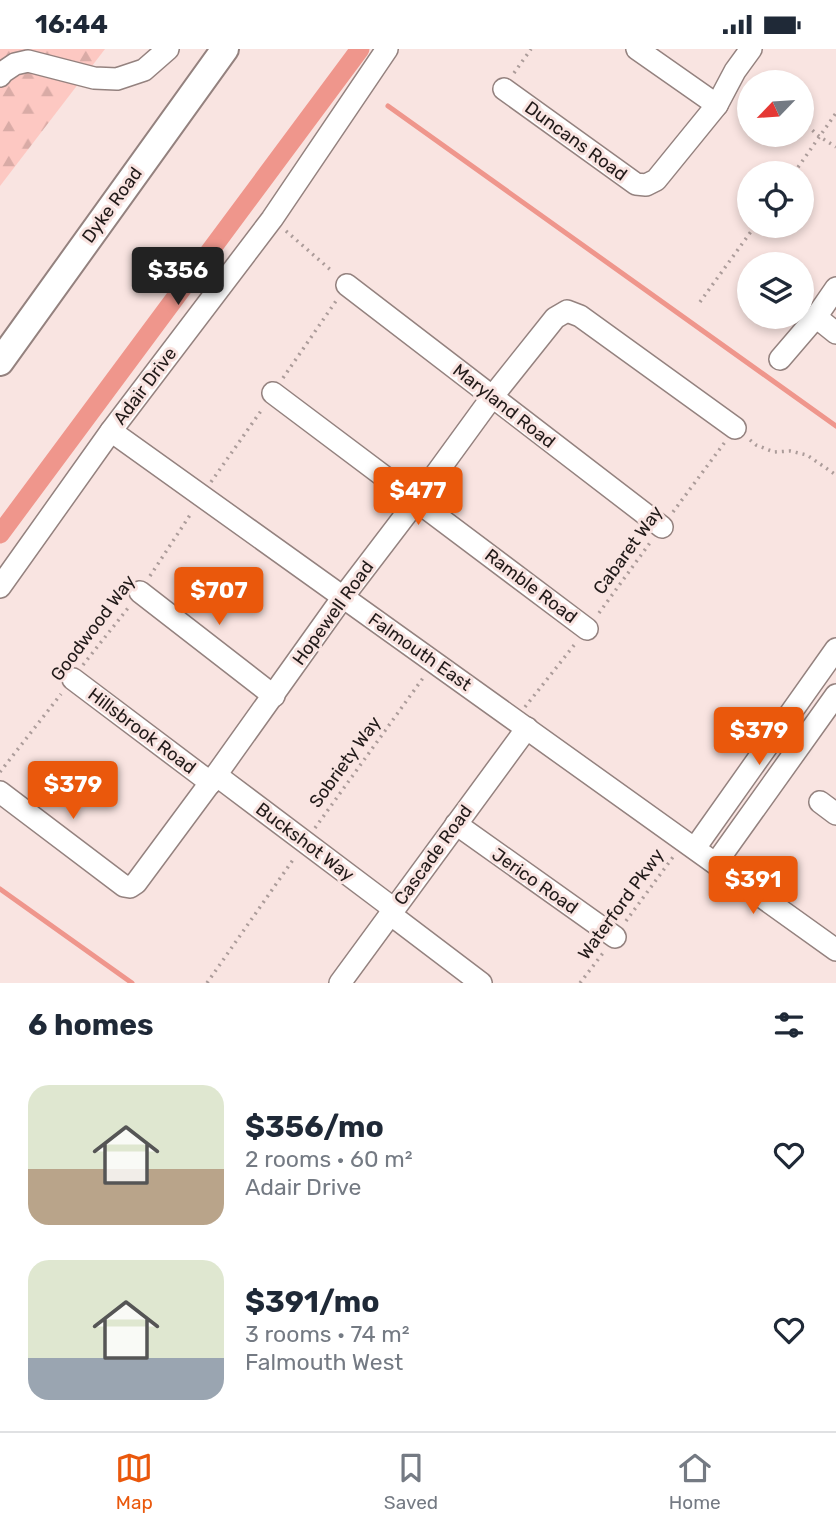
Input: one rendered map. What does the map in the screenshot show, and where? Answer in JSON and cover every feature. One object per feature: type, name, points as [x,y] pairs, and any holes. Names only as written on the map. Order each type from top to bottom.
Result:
[{"type":"main road","name":"Dyke Road","points":[[0,362],[225,49]]},
{"type":"street","points":[[0,76],[15,64],[28,61],[94,78],[117,79],[144,70],[168,49]]},
{"type":"street","name":"Adair Drive","points":[[0,587],[111,431],[272,219],[387,49]]},
{"type":"street","points":[[637,49],[716,105]]},
{"type":"street","name":"Duncans Road","points":[[504,89],[636,184],[646,185],[656,180],[716,105],[751,49]]},
{"type":"street","name":"Maryland Road","points":[[347,285],[662,527]]},
{"type":"street","points":[[780,359],[816,317],[836,288]]},
{"type":"street","name":"Hopewell Road","points":[[0,792],[124,886],[130,887],[136,883],[492,397],[555,318],[567,311],[580,316],[735,429]]},
{"type":"street","points":[[816,317],[836,333]]},
{"type":"street","name":"Ramble Road","points":[[273,393],[587,629]]},
{"type":"street","name":"Falmouth East","points":[[111,431],[836,950]]},
{"type":"street","points":[[140,592],[274,696]]},
{"type":"street","points":[[690,844],[836,649]]},
{"type":"street","name":"Hillsbrook Road","points":[[73,679],[214,779]]},
{"type":"street","points":[[716,863],[836,695]]},
{"type":"street","name":"Cascade Road","points":[[340,983],[456,824],[521,724]]},
{"type":"street","name":"Buckshot Way","points":[[214,779],[305,842],[481,983]]},
{"type":"street","name":"Jerico Road","points":[[456,824],[615,937]]},
{"type":"path","points":[[504,89],[531,49]]},
{"type":"path","points":[[803,161],[836,113]]},
{"type":"path","points":[[814,132],[836,147]]},
{"type":"path","points":[[272,219],[347,285]]},
{"type":"path","points":[[700,302],[746,238]]},
{"type":"path","points":[[735,429],[757,445],[774,452],[790,451],[807,455],[836,475]]},
{"type":"path","name":"Cabaret Way","points":[[521,724],[587,629],[735,429]]},
{"type":"path","name":"Goodwood Way","points":[[0,772],[140,592],[202,496]]},
{"type":"path","name":"Sobriety Way","points":[[207,983],[435,662]]},
{"type":"path","name":"Waterford Pkwy","points":[[580,983],[690,844]]},
{"type":"green space","points":[[0,49],[105,49],[0,186]]},
{"type":"waterway","points":[[0,534],[360,49]]},
{"type":"waterway","points":[[388,106],[836,426]]},
{"type":"waterway","points":[[0,889],[132,983]]}]
